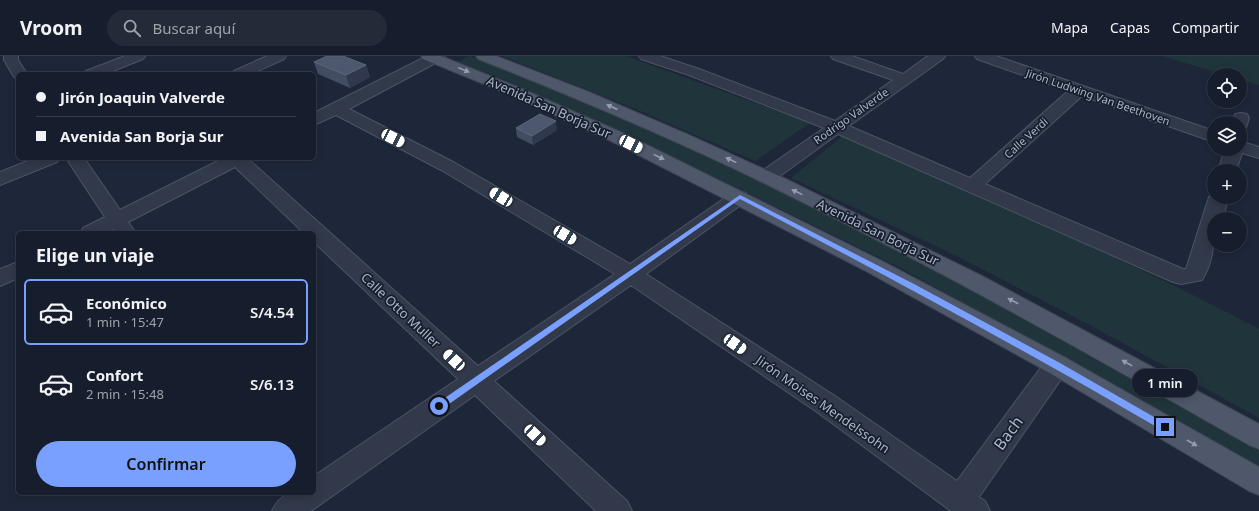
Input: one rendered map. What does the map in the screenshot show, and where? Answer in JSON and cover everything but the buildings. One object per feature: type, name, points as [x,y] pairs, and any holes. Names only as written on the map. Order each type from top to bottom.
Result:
[{"type":"main road","name":"Avenida San Borja Sur","points":[[484,56],[588,97],[766,177],[965,276],[1085,340],[1259,437]]},
{"type":"main road","name":"Avenida San Borja Sur","points":[[433,57],[611,134],[740,197],[872,265],[1057,365],[1259,482]]},
{"type":"street","points":[[11,56],[11,60],[18,72]]},
{"type":"street","points":[[96,72],[138,56]]},
{"type":"street","points":[[243,72],[279,56]]},
{"type":"street","points":[[646,56],[694,72],[836,127],[1173,275],[1188,277],[1194,275],[1217,204]]},
{"type":"street","points":[[838,56],[904,79]]},
{"type":"street","name":"Rodrigo Valverde","points":[[766,177],[938,56]]},
{"type":"street","name":"Jirón Ludwing Van Beethoven","points":[[982,56],[1207,135]]},
{"type":"street","points":[[316,119],[433,57]]},
{"type":"street","name":"Calle Verdi","points":[[972,186],[1079,90]]},
{"type":"street","name":"Jirón Moises Mendelssohn","points":[[336,109],[449,167],[630,274],[826,404],[967,506]]},
{"type":"street","points":[[1247,149],[1259,153]]},
{"type":"street","points":[[0,179],[46,160]]},
{"type":"street","points":[[76,160],[122,226]]},
{"type":"street","points":[[99,231],[122,226],[235,160]]},
{"type":"street","name":"Calle Otto Muller","points":[[240,160],[617,511]]},
{"type":"street","points":[[316,494],[740,197]]},
{"type":"street","points":[[0,278],[16,270]]},
{"type":"street","name":"Bach","points":[[967,506],[1057,365]]},
{"type":"green space","points":[[470,56],[533,79],[751,175],[933,265],[1259,448],[1259,470],[901,268],[641,141],[500,78],[458,62]]},
{"type":"green space","points":[[502,56],[626,56],[810,123],[755,161],[631,107]]},
{"type":"green space","points":[[1162,56],[1259,56],[1259,85],[1247,82],[1247,68],[1207,68],[1207,70]]},
{"type":"green space","points":[[845,134],[1031,217],[1189,293],[1259,329],[1259,418],[1101,331],[957,256],[791,178]]},
{"type":"route","points":[[439,406],[740,197],[912,286],[1057,365],[1165,427]]}]
